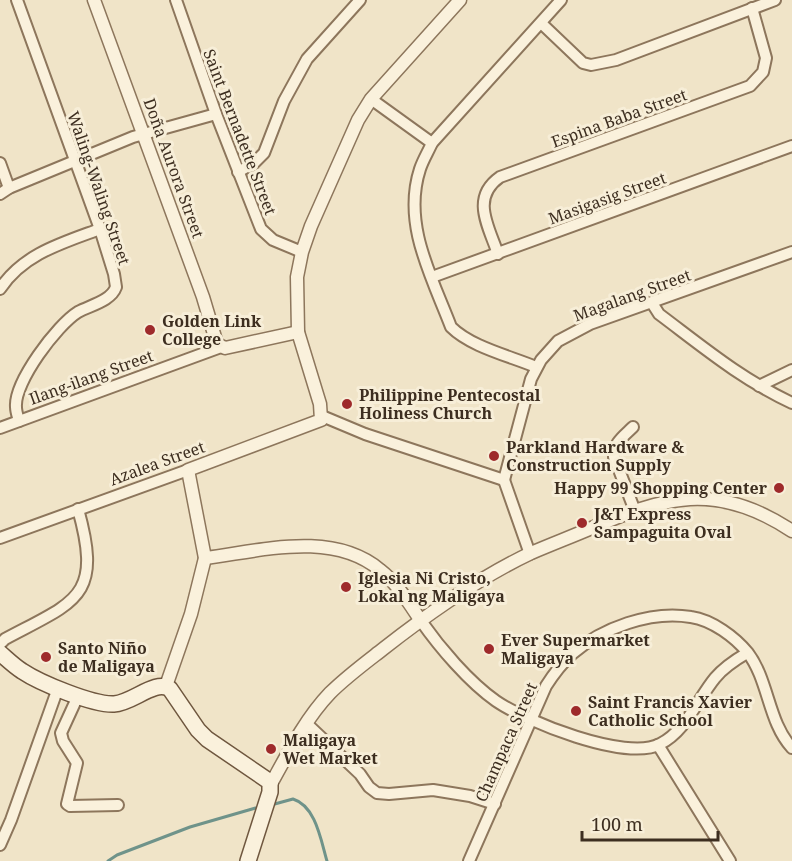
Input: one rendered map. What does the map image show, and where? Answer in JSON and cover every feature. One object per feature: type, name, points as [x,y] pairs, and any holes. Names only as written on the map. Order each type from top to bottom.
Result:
[{"type":"main road","points":[[0,653],[28,675],[99,703],[115,704],[135,698],[159,686],[166,686],[207,739],[262,774],[271,784],[249,861]]},
{"type":"street","name":"Waling-Waling Street","points":[[17,0],[99,229],[116,287],[109,297],[78,312],[51,338],[18,392],[15,407],[19,421]]},
{"type":"street","name":"Doña Aurora Street","points":[[94,0],[144,133],[215,339],[221,347]]},
{"type":"street","name":"Saint Bernadette Street","points":[[176,0],[216,114],[261,229],[273,240],[302,252]]},
{"type":"street","points":[[238,172],[254,163],[264,153],[284,100],[307,59],[360,0]]},
{"type":"street","points":[[460,0],[371,99],[346,144],[302,252],[297,277],[297,332],[322,416],[364,434],[504,480],[530,554]]},
{"type":"street","points":[[536,367],[459,335],[451,327],[417,237],[414,216],[415,190],[420,167],[432,144],[561,0]]},
{"type":"street","points":[[541,23],[583,63],[591,65],[616,60],[775,0]]},
{"type":"street","name":"Espina Baba Street","points":[[498,254],[482,207],[484,196],[493,182],[500,177],[750,86],[763,72],[766,58],[752,8]]},
{"type":"street","points":[[371,99],[432,144]]},
{"type":"street","points":[[0,163],[5,191],[144,133],[216,114]]},
{"type":"street","name":"Masigasig Street","points":[[432,277],[792,146]]},
{"type":"street","points":[[0,290],[14,271],[25,262],[53,246],[99,229]]},
{"type":"street","name":"Magalang Street","points":[[504,480],[528,388],[536,367],[558,341],[590,324],[792,252]]},
{"type":"street","points":[[652,303],[658,314],[730,369],[792,403]]},
{"type":"street","name":"Ilang-ilang Street","points":[[0,428],[221,347],[297,332]]},
{"type":"street","points":[[759,386],[792,370]]},
{"type":"street","name":"Azalea Street","points":[[0,538],[319,422],[322,416]]},
{"type":"street","points":[[633,427],[620,440],[614,450],[614,457],[634,511]]},
{"type":"street","points":[[166,686],[191,614],[205,558],[188,470]]},
{"type":"street","points":[[271,784],[323,701],[342,682],[421,621],[472,587],[530,554],[634,511],[672,501],[707,499],[728,503],[759,512],[792,531]]},
{"type":"street","points":[[0,644],[5,639],[51,616],[77,596],[88,568],[87,539],[78,510]]},
{"type":"street","points":[[205,558],[293,547],[320,546],[363,558],[380,569],[421,621],[482,690],[496,701],[531,719],[596,743],[627,748],[658,746],[682,725],[721,672],[747,653]]},
{"type":"street","name":"Champaca Street","points":[[470,861],[546,686],[556,670],[571,655],[608,631],[631,623],[665,617],[693,617],[728,634],[747,653],[759,675],[780,732],[792,748]]},
{"type":"street","points":[[0,845],[58,688]]},
{"type":"street","points":[[78,696],[61,733],[63,741],[77,763],[67,804],[70,806],[118,805]]},
{"type":"street","points":[[307,724],[377,793],[433,790],[470,796],[495,804]]},
{"type":"street","points":[[658,746],[730,861]]},
{"type":"waterway","points":[[271,805],[293,799],[301,803],[312,816],[320,834],[327,861]]},
{"type":"waterway","points":[[108,861],[117,855],[190,827],[259,807]]},
{"type":"place","name":"Golden Link College","points":[[150,330]]},
{"type":"place","name":"Philippine Pentecostal Holiness Church","points":[[347,404]]},
{"type":"place","name":"Parkland Hardware & Construction Supply","points":[[494,456]]},
{"type":"place","name":"Happy 99 Shopping Center","points":[[779,488]]},
{"type":"place","name":"J&T Express Sampaguita Oval","points":[[582,523]]},
{"type":"place","name":"Iglesia Ni Cristo, Lokal ng Maligaya","points":[[346,587]]},
{"type":"place","name":"Ever Supermarket Maligaya","points":[[489,649]]},
{"type":"place","name":"Santo Niño de Maligaya","points":[[46,657]]},
{"type":"place","name":"Saint Francis Xavier Catholic School","points":[[576,711]]},
{"type":"place","name":"Maligaya Wet Market","points":[[271,749]]}]
